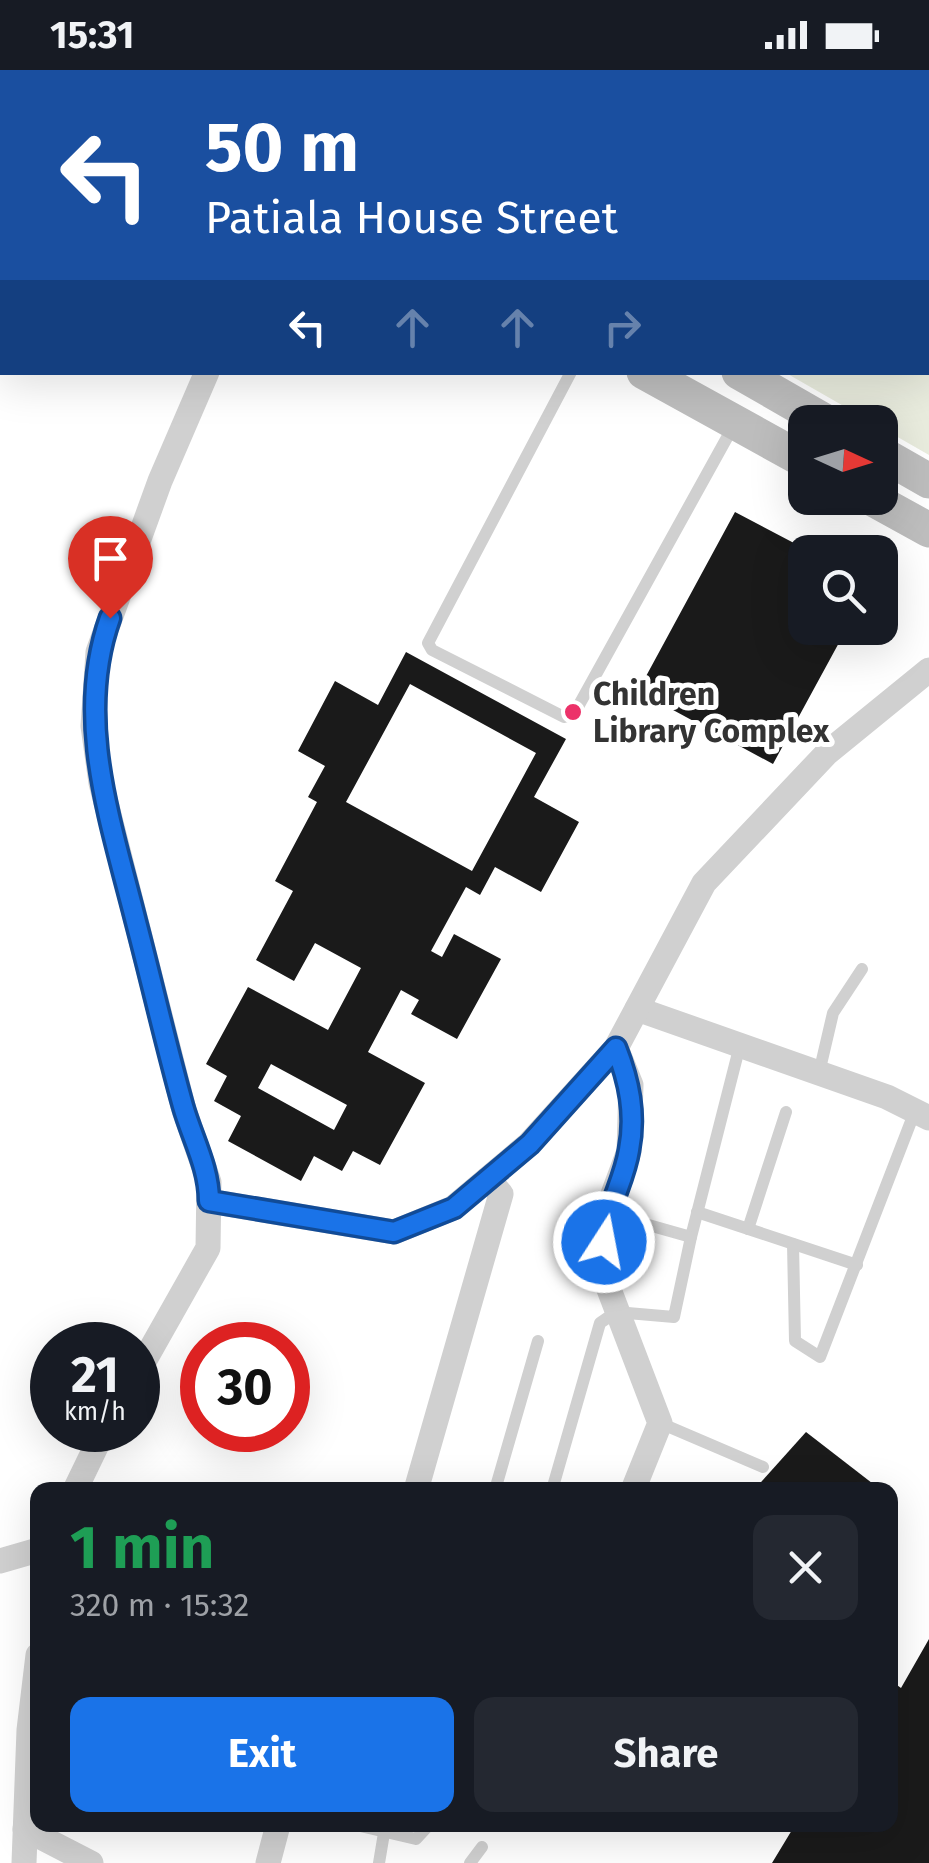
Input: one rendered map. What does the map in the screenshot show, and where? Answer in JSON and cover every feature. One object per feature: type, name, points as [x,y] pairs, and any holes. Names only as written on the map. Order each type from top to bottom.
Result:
[{"type":"main road","points":[[649,375],[788,452]]},
{"type":"main road","points":[[744,375],[796,405]]},
{"type":"main road","points":[[898,464],[929,482]]},
{"type":"main road","points":[[898,513],[929,530]]},
{"type":"street","points":[[160,1333],[208,1248],[209,1182],[184,1110],[101,782],[93,726],[98,652],[160,481],[206,375]]},
{"type":"street","points":[[209,1201],[394,1232],[454,1208],[530,1144],[616,1048],[704,883],[826,753],[929,670]]},
{"type":"street","points":[[637,1010],[819,1073],[922,1115]]},
{"type":"street","points":[[616,1048],[631,1085],[629,1150],[606,1213],[602,1271],[660,1423],[636,1482]]},
{"type":"street","points":[[418,1482],[501,1194],[488,1179]]},
{"type":"street","points":[[79,1482],[93,1452]]},
{"type":"street","points":[[0,1561],[30,1552]]},
{"type":"street","points":[[24,1863],[30,1761]]},
{"type":"street","points":[[25,1828],[30,1831]]},
{"type":"street","points":[[33,1832],[91,1863]]},
{"type":"street","points":[[268,1863],[276,1832]]},
{"type":"lane","points":[[569,375],[428,643],[432,650],[564,717],[574,714],[735,422]]},
{"type":"lane","points":[[819,1073],[833,1013],[862,969]]},
{"type":"lane","points":[[554,1482],[600,1324],[616,1312],[674,1317],[690,1237],[740,1045]]},
{"type":"lane","points":[[748,1229],[786,1112]]},
{"type":"lane","points":[[793,1244],[794,1342],[820,1357],[922,1115]]},
{"type":"lane","points":[[697,1212],[857,1264]]},
{"type":"lane","points":[[606,1213],[690,1237]]},
{"type":"lane","points":[[497,1482],[538,1341]]},
{"type":"lane","points":[[660,1423],[763,1467]]},
{"type":"lane","points":[[379,1863],[384,1832]]},
{"type":"lane","points":[[396,1832],[416,1839],[422,1832]]},
{"type":"lane","points":[[470,1863],[482,1847]]},
{"type":"shaded area","points":[[789,375],[929,375],[929,455],[898,437],[898,405],[842,405]]},
{"type":"building","points":[[735,512],[788,540],[788,645],[838,645],[773,764],[638,691]]},
{"type":"building","points":[[406,652],[566,739],[534,797],[579,822],[541,892],[495,867],[480,895],[466,887],[431,951],[442,957],[454,934],[501,959],[457,1039],[411,1014],[419,1000],[401,990],[368,1052],[425,1083],[380,1165],[353,1151],[342,1171],[314,1156],[301,1181],[228,1141],[241,1116],[214,1101],[227,1076],[206,1064],[248,987],[328,1030],[361,968],[315,943],[294,981],[256,960],[293,891],[275,881],[317,802],[308,797],[325,766],[298,751],[335,681],[378,705]],"holes":[[[410,684],[536,753],[472,871],[346,802]],[[271,1064],[347,1105],[334,1130],[258,1088]]]},
{"type":"building","points":[[806,1432],[871,1482],[761,1482]]},
{"type":"building","points":[[929,1639],[929,1863],[772,1863],[791,1832],[898,1832],[898,1686],[901,1688]]},
{"type":"place","name":"Children Library Complex","points":[[573,712]]},
{"type":"route","points":[[110,618],[98,652],[93,726],[101,782],[184,1110],[209,1182],[209,1201],[394,1232],[454,1208],[530,1144],[616,1048],[631,1085],[629,1150],[606,1213],[604,1242]]}]
